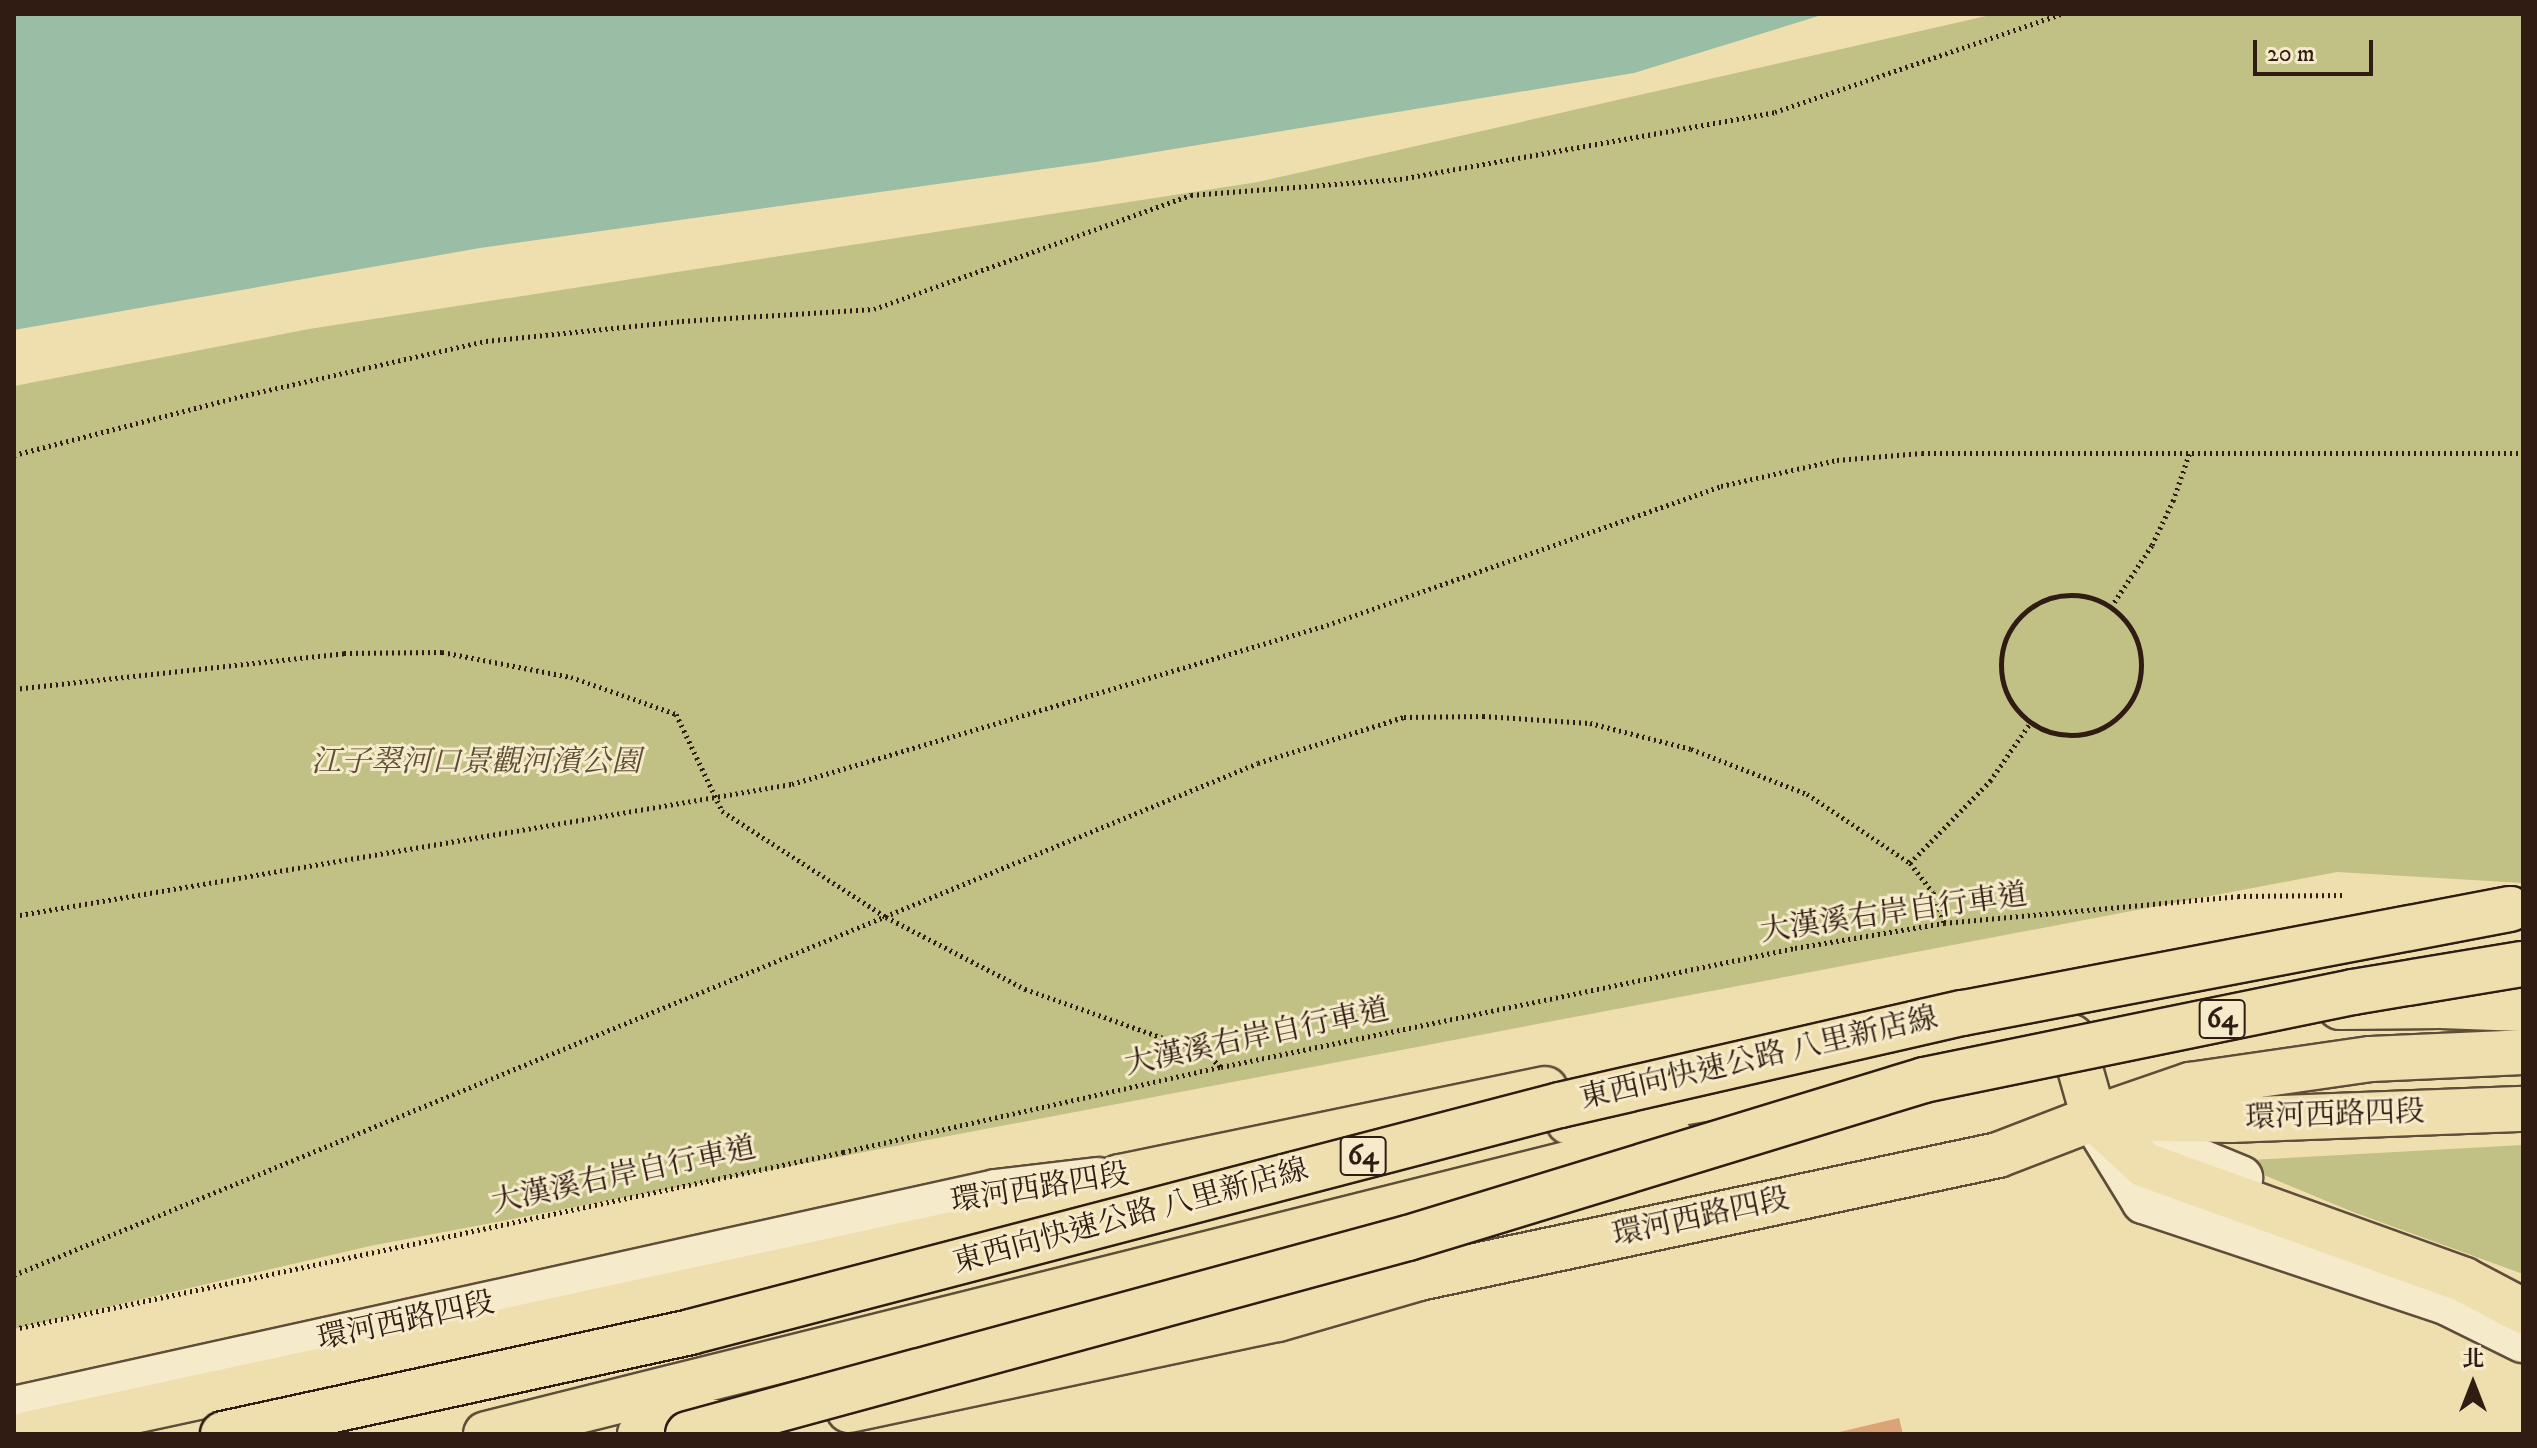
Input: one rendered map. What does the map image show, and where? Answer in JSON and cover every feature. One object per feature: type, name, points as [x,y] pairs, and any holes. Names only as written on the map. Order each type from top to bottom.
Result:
[{"type":"main road","name":"東西向快速公路 八里新店線","points":[[223,1434],[690,1332],[1576,1101],[1963,1013],[2516,908]]},
{"type":"main road","name":"東西向快速公路 八里新店線","points":[[486,1434],[1707,1129],[1924,1080],[2353,992],[2523,964]]},
{"type":"main road","name":"環河西路四段","points":[[276,1434],[1566,1123],[2187,1016],[2282,1007],[2441,1006],[2522,999]]},
{"type":"main road","name":"環河西路四段","points":[[1120,1177],[1561,1086],[1943,1016],[2071,1037]]},
{"type":"main road","points":[[2071,1037],[2094,1118],[2145,1165],[2338,1232],[2464,1280],[2523,1311]]},
{"type":"main road","points":[[2094,1118],[2190,1085],[2371,1059],[2523,1052]]},
{"type":"main road","points":[[688,1434],[1408,1238],[1924,1080]]},
{"type":"main road","name":"環河西路四段","points":[[640,1434],[698,1422],[777,1428],[1278,1319],[1419,1278],[1998,1155],[2094,1118],[2232,1120],[2523,1109]]},
{"type":"main road","points":[[27,1434],[1013,1221],[1120,1177]]},
{"type":"street","points":[[2094,1118],[2468,1267],[2523,1295]]},
{"type":"street","points":[[2094,1118],[2144,1201],[2448,1303],[2523,1340]]},
{"type":"street","name":"環河西路四段","points":[[14,1409],[996,1192],[1120,1177]]},
{"type":"path","points":[[14,455],[246,395],[486,341],[682,321],[874,309],[1191,195],[1400,179],[1775,112],[2061,14]]},
{"type":"path","points":[[2111,607],[2152,545],[2173,501],[2190,451]]},
{"type":"path","points":[[14,916],[792,784],[1327,625],[1721,486],[1837,460],[1922,453],[2523,453]]},
{"type":"path","points":[[2053,597],[2093,598],[2111,607],[2136,638],[2140,677],[2134,696],[2115,719],[2088,733],[2049,731],[2031,722],[2016,709],[2001,673],[2001,653],[2008,634],[2034,605],[2053,597]]},
{"type":"path","points":[[14,689],[344,653],[442,652],[571,677],[676,714],[722,811],[886,917],[1025,989],[1206,1053],[1221,1067]]},
{"type":"path","points":[[14,1275],[1258,763],[1404,717],[1483,716],[1590,723],[1691,749],[1807,794],[1910,863],[1933,892],[1944,923]]},
{"type":"path","points":[[1910,863],[1990,781],[2031,722]]},
{"type":"path","name":"大漢溪右岸自行車道","points":[[14,1329],[828,1155],[1221,1067],[1795,948],[1944,923],[2238,896],[2349,894]]},
{"type":"green space","name":"江子翠河口景觀河濱公園","points":[[1995,14],[2523,14],[2523,883],[2337,872],[370,1246],[14,1329],[14,386],[309,329],[1258,182]]},
{"type":"green space","points":[[2523,1145],[2523,1274],[2353,1212],[2206,1151],[2250,1160]]},
{"type":"shaded area","points":[[14,14],[1825,14],[1634,73],[1095,162],[480,248],[14,330]]},
{"type":"building","points":[[1899,1418],[1903,1434],[1835,1434],[1835,1433]]}]
